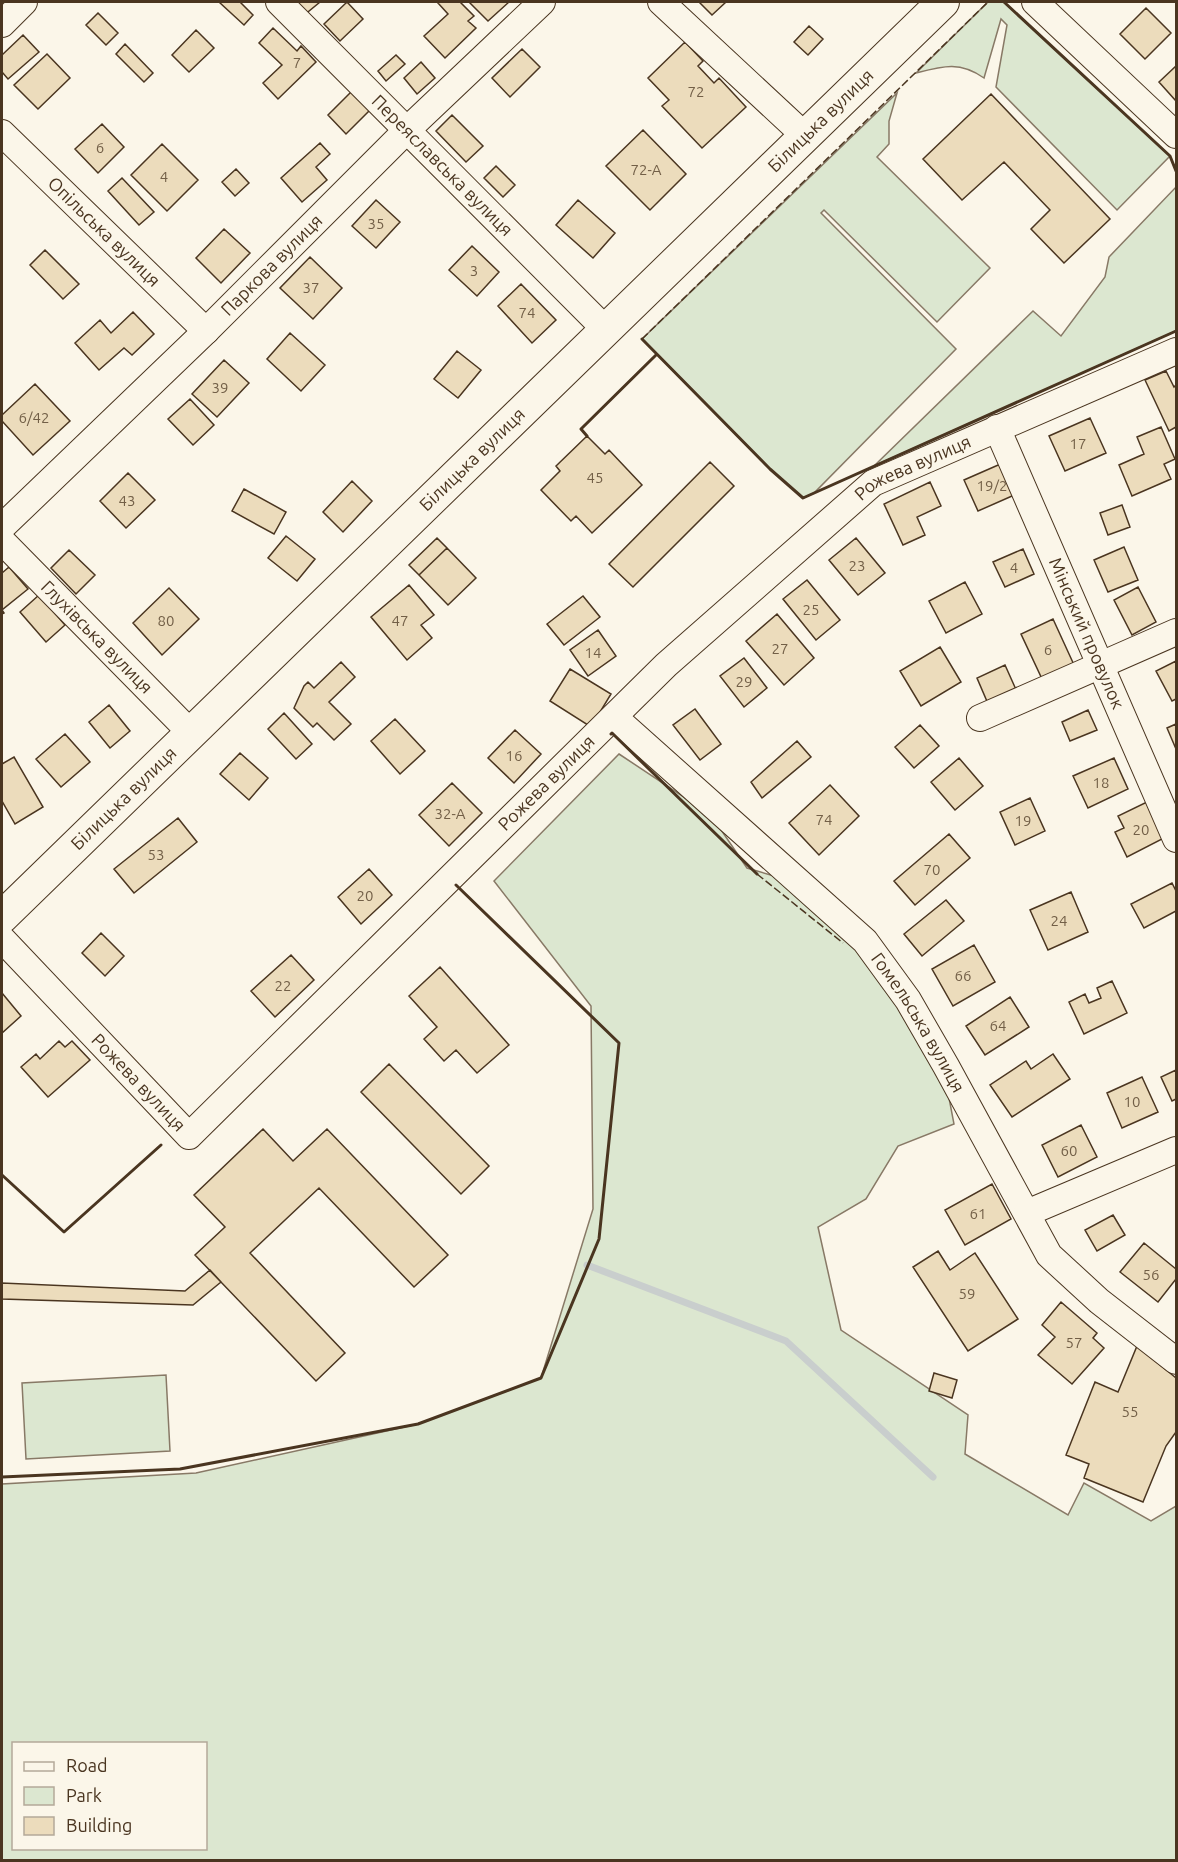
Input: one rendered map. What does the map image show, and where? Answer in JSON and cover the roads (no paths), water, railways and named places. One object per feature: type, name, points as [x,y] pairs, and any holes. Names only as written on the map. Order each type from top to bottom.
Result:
[{"type":"main road","name":"Білицька вулиця","points":[[2,917],[943,2]]},
{"type":"street","points":[[2,24],[24,2]]},
{"type":"street","name":"Переяславська вулиця","points":[[279,2],[605,329]]},
{"type":"street","name":"Паркова вулиця","points":[[2,527],[206,331],[406,130],[542,2]]},
{"type":"street","points":[[661,2],[804,135]]},
{"type":"street","points":[[1035,2],[1176,135]]},
{"type":"street","name":"Опільська вулиця","points":[[2,133],[206,331]]},
{"type":"street","name":"Рожева вулиця","points":[[2,939],[189,1136],[666,665],[873,483],[1176,351]]},
{"type":"street","name":"Мінський провулок","points":[[998,428],[1176,838]]},
{"type":"street","name":"Глухівська вулиця","points":[[2,541],[192,734]]},
{"type":"street","points":[[980,718],[1176,632]]},
{"type":"street","name":"Гомельська вулиця","points":[[614,717],[865,941],[908,1000],[978,1121],[1050,1255],[1099,1301],[1176,1361]]},
{"type":"street","points":[[1028,1213],[1176,1150]]},
{"type":"waterway","points":[[587,1265],[786,1341],[933,1477]]}]
